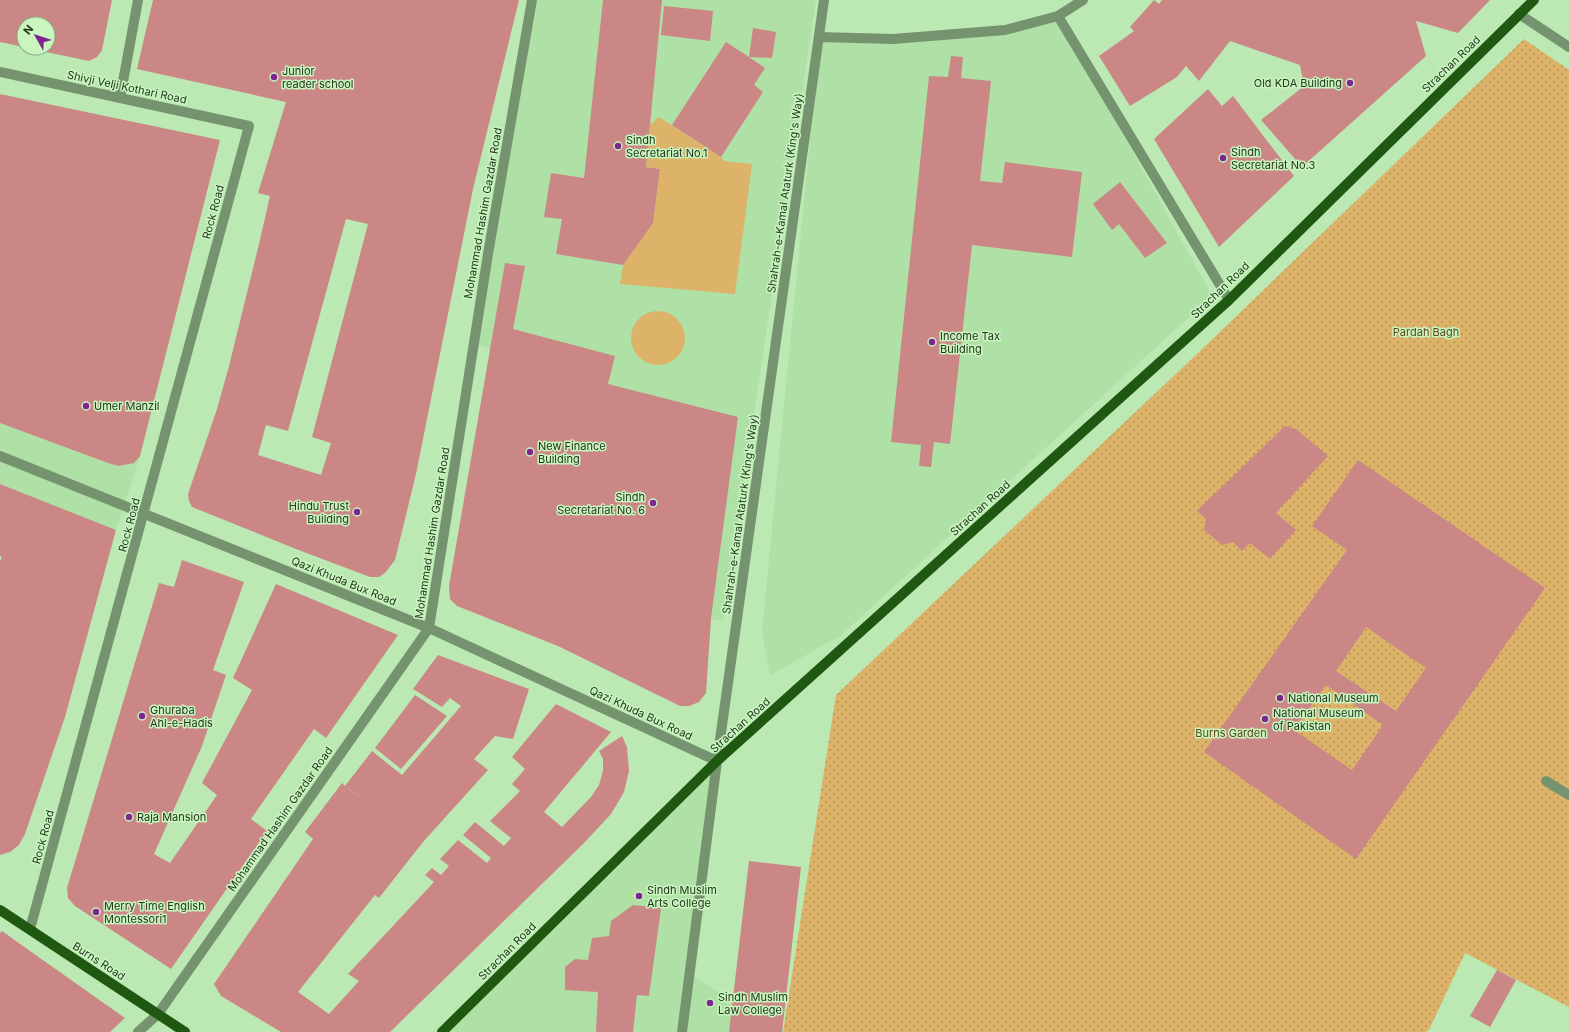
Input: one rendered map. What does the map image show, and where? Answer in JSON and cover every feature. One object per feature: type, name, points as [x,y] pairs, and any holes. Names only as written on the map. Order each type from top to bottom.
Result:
[{"type":"main road","name":"Strachan Road","points":[[442,1032],[717,761],[1229,300],[1534,0]]},
{"type":"main road","name":"Burns Road","points":[[1,912],[185,1032]]},
{"type":"street","points":[[120,98],[138,0]]},
{"type":"street","name":"Mohammad Hashim Gazdar Road","points":[[138,1032],[158,1014],[429,628],[488,254],[532,0]]},
{"type":"street","name":"Shahrah-e-Kamal Ataturk (King's Way)","points":[[682,1032],[717,761],[824,0]]},
{"type":"street","points":[[819,37],[893,39],[928,38],[1005,30],[1058,16],[1083,0]]},
{"type":"street","points":[[1520,14],[1569,47]]},
{"type":"street","points":[[1058,16],[1229,300]]},
{"type":"street","name":"Shivji Velji Kothari Road","points":[[0,72],[249,126]]},
{"type":"street","name":"Rock Road","points":[[30,930],[145,513],[249,126]]},
{"type":"street","name":"Qazi Khuda Bux Road","points":[[0,456],[429,628],[717,761]]},
{"type":"street","points":[[1546,781],[1569,795]]},
{"type":"shaded area","points":[[529,0],[816,0],[723,621],[566,588],[597,381],[474,344]]},
{"type":"shaded area","points":[[1058,16],[1212,296],[840,636],[770,675],[762,631],[820,37],[1005,30]]},
{"type":"shaded area","points":[[0,423],[119,466],[134,463],[140,456],[116,530],[0,484]]},
{"type":"shaded area","name":"Sindh Muslim Arts College","points":[[717,761],[690,974],[781,1032],[441,1032]]},
{"type":"green space","name":"Burns Garden","points":[[1524,39],[1569,70],[1569,1007],[1465,953],[1429,1030],[1426,1032],[783,1032],[836,695],[1200,351]]},
{"type":"green space","points":[[659,117],[721,157],[724,161],[752,164],[735,294],[620,284],[623,265],[653,222],[660,169],[646,167],[650,125]]},
{"type":"green space","points":[[658,311],[668,313],[677,319],[683,328],[685,338],[683,348],[677,357],[668,363],[658,365],[648,363],[639,357],[633,348],[631,338],[633,328],[639,319],[648,313]]},
{"type":"building","points":[[0,0],[112,0],[102,50],[97,57],[89,61],[56,54],[56,16],[16,16],[16,45],[0,42]]},
{"type":"building","points":[[153,0],[519,0],[473,189],[416,474],[395,560],[385,573],[379,577],[370,577],[296,549],[192,507],[189,501],[188,494],[217,409],[229,366],[259,244],[270,196],[258,193],[286,102],[137,69]],"holes":[[[346,219],[368,224],[312,437],[331,443],[321,475],[258,455],[266,425],[288,431]]]},
{"type":"building","name":"Sindh Secretariat No.1","points":[[603,0],[662,0],[646,167],[660,169],[653,223],[623,265],[556,254],[562,219],[544,217],[551,173],[584,178]]},
{"type":"building","name":"Old KDA Building","points":[[1154,0],[1159,4],[1162,0],[1490,0],[1458,33],[1416,21],[1426,56],[1302,167],[1261,120],[1304,86],[1300,65],[1230,41],[1199,81],[1186,66],[1177,77],[1130,106],[1099,56],[1134,31],[1130,27]]},
{"type":"building","points":[[664,6],[713,11],[710,41],[661,35]]},
{"type":"building","points":[[753,28],[776,32],[772,58],[749,57]]},
{"type":"building","points":[[726,42],[765,68],[754,85],[763,92],[721,157],[672,125]]},
{"type":"building","name":"Income Tax Building","points":[[951,56],[963,57],[961,78],[991,81],[980,181],[1002,183],[1005,162],[1082,172],[1072,257],[972,245],[950,444],[934,442],[931,467],[919,466],[921,445],[891,442],[929,76],[948,77]]},
{"type":"building","name":"Sindh Secretariat No.3","points":[[1208,89],[1222,106],[1233,96],[1294,176],[1219,247],[1154,139]]},
{"type":"building","points":[[0,94],[220,140],[140,456],[134,463],[119,466],[108,463],[0,423]]},
{"type":"building","points":[[1120,182],[1167,243],[1145,258],[1119,224],[1112,230],[1093,204]]},
{"type":"building","points":[[505,263],[525,266],[513,329],[615,356],[608,384],[738,417],[711,618],[706,693],[699,702],[689,706],[680,706],[558,646],[457,606],[450,599],[449,586]]},
{"type":"building","points":[[1285,426],[1296,429],[1328,456],[1276,513],[1296,530],[1270,559],[1250,543],[1242,551],[1233,542],[1222,545],[1204,530],[1206,519],[1197,511]]},
{"type":"building","name":"National Museum","points":[[1358,460],[1545,588],[1356,859],[1204,752],[1347,550],[1312,526]],"holes":[[[1366,627],[1426,668],[1396,711],[1336,671]],[[1326,685],[1383,725],[1352,770],[1294,730]]]},
{"type":"building","points":[[0,484],[116,530],[65,717],[25,834],[19,845],[10,852],[0,855],[0,561],[2,557],[0,556]]},
{"type":"building","points":[[182,560],[244,582],[213,670],[226,675],[202,746],[154,854],[170,863],[217,795],[202,783],[252,690],[233,678],[276,584],[398,635],[326,738],[314,729],[251,819],[267,831],[171,969],[75,906],[68,898],[67,888],[159,583],[174,587]]},
{"type":"building","points":[[438,655],[529,689],[513,739],[495,736],[474,759],[488,770],[423,842],[379,898],[375,895],[298,992],[329,1014],[359,981],[348,974],[434,882],[425,875],[432,868],[441,875],[449,866],[440,859],[458,840],[487,863],[491,858],[463,835],[475,822],[504,846],[511,838],[490,821],[520,791],[512,784],[525,769],[512,757],[556,704],[611,732],[544,812],[562,827],[591,797],[599,785],[603,771],[603,759],[599,751],[622,736],[627,747],[629,771],[624,792],[611,814],[583,844],[390,1032],[281,1032],[221,996],[214,984],[313,839],[305,832],[342,783],[345,786],[372,751],[402,775],[461,706],[450,698],[442,707],[413,689]]},
{"type":"building","points":[[415,695],[447,716],[401,769],[375,748]]},
{"type":"building","points":[[749,861],[801,867],[782,1032],[729,1032]]},
{"type":"building","points":[[633,905],[661,908],[649,996],[637,995],[633,1032],[596,1032],[598,992],[565,990],[565,967],[575,959],[588,960],[592,938],[609,936],[611,921]]},
{"type":"building","points":[[2,931],[125,1018],[110,1032],[0,1032],[0,933]]},
{"type":"building","points":[[1497,970],[1516,980],[1490,1027],[1470,1016]]},
{"type":"place","name":"Junior reader school","points":[[274,77]]},
{"type":"place","name":"Old KDA Building","points":[[1350,83]]},
{"type":"place","name":"Sindh Secretariat No.1","points":[[618,146]]},
{"type":"place","name":"Sindh Secretariat No.3","points":[[1223,158]]},
{"type":"place","name":"Income Tax Building","points":[[932,342]]},
{"type":"place","name":"Umer Manzil","points":[[86,406]]},
{"type":"place","name":"New Finance Building","points":[[530,452]]},
{"type":"place","name":"Sindh Secretariat No. 6","points":[[653,503]]},
{"type":"place","name":"Hindu Trust Building","points":[[357,512]]},
{"type":"place","name":"National Museum","points":[[1280,698]]},
{"type":"place","name":"Ghuraba Ahl-e-Hadis","points":[[142,716]]},
{"type":"place","name":"National Museum of Pakistan","points":[[1265,719]]},
{"type":"place","name":"Raja Mansion","points":[[129,817]]},
{"type":"place","name":"Sindh Muslim Arts College","points":[[639,896]]},
{"type":"place","name":"Merry Time English Montessori1","points":[[96,912]]},
{"type":"place","name":"Sindh Muslim Law College","points":[[710,1003]]},
{"type":"park label","name":"Pardah Bagh","points":[[1426,332]]}]
